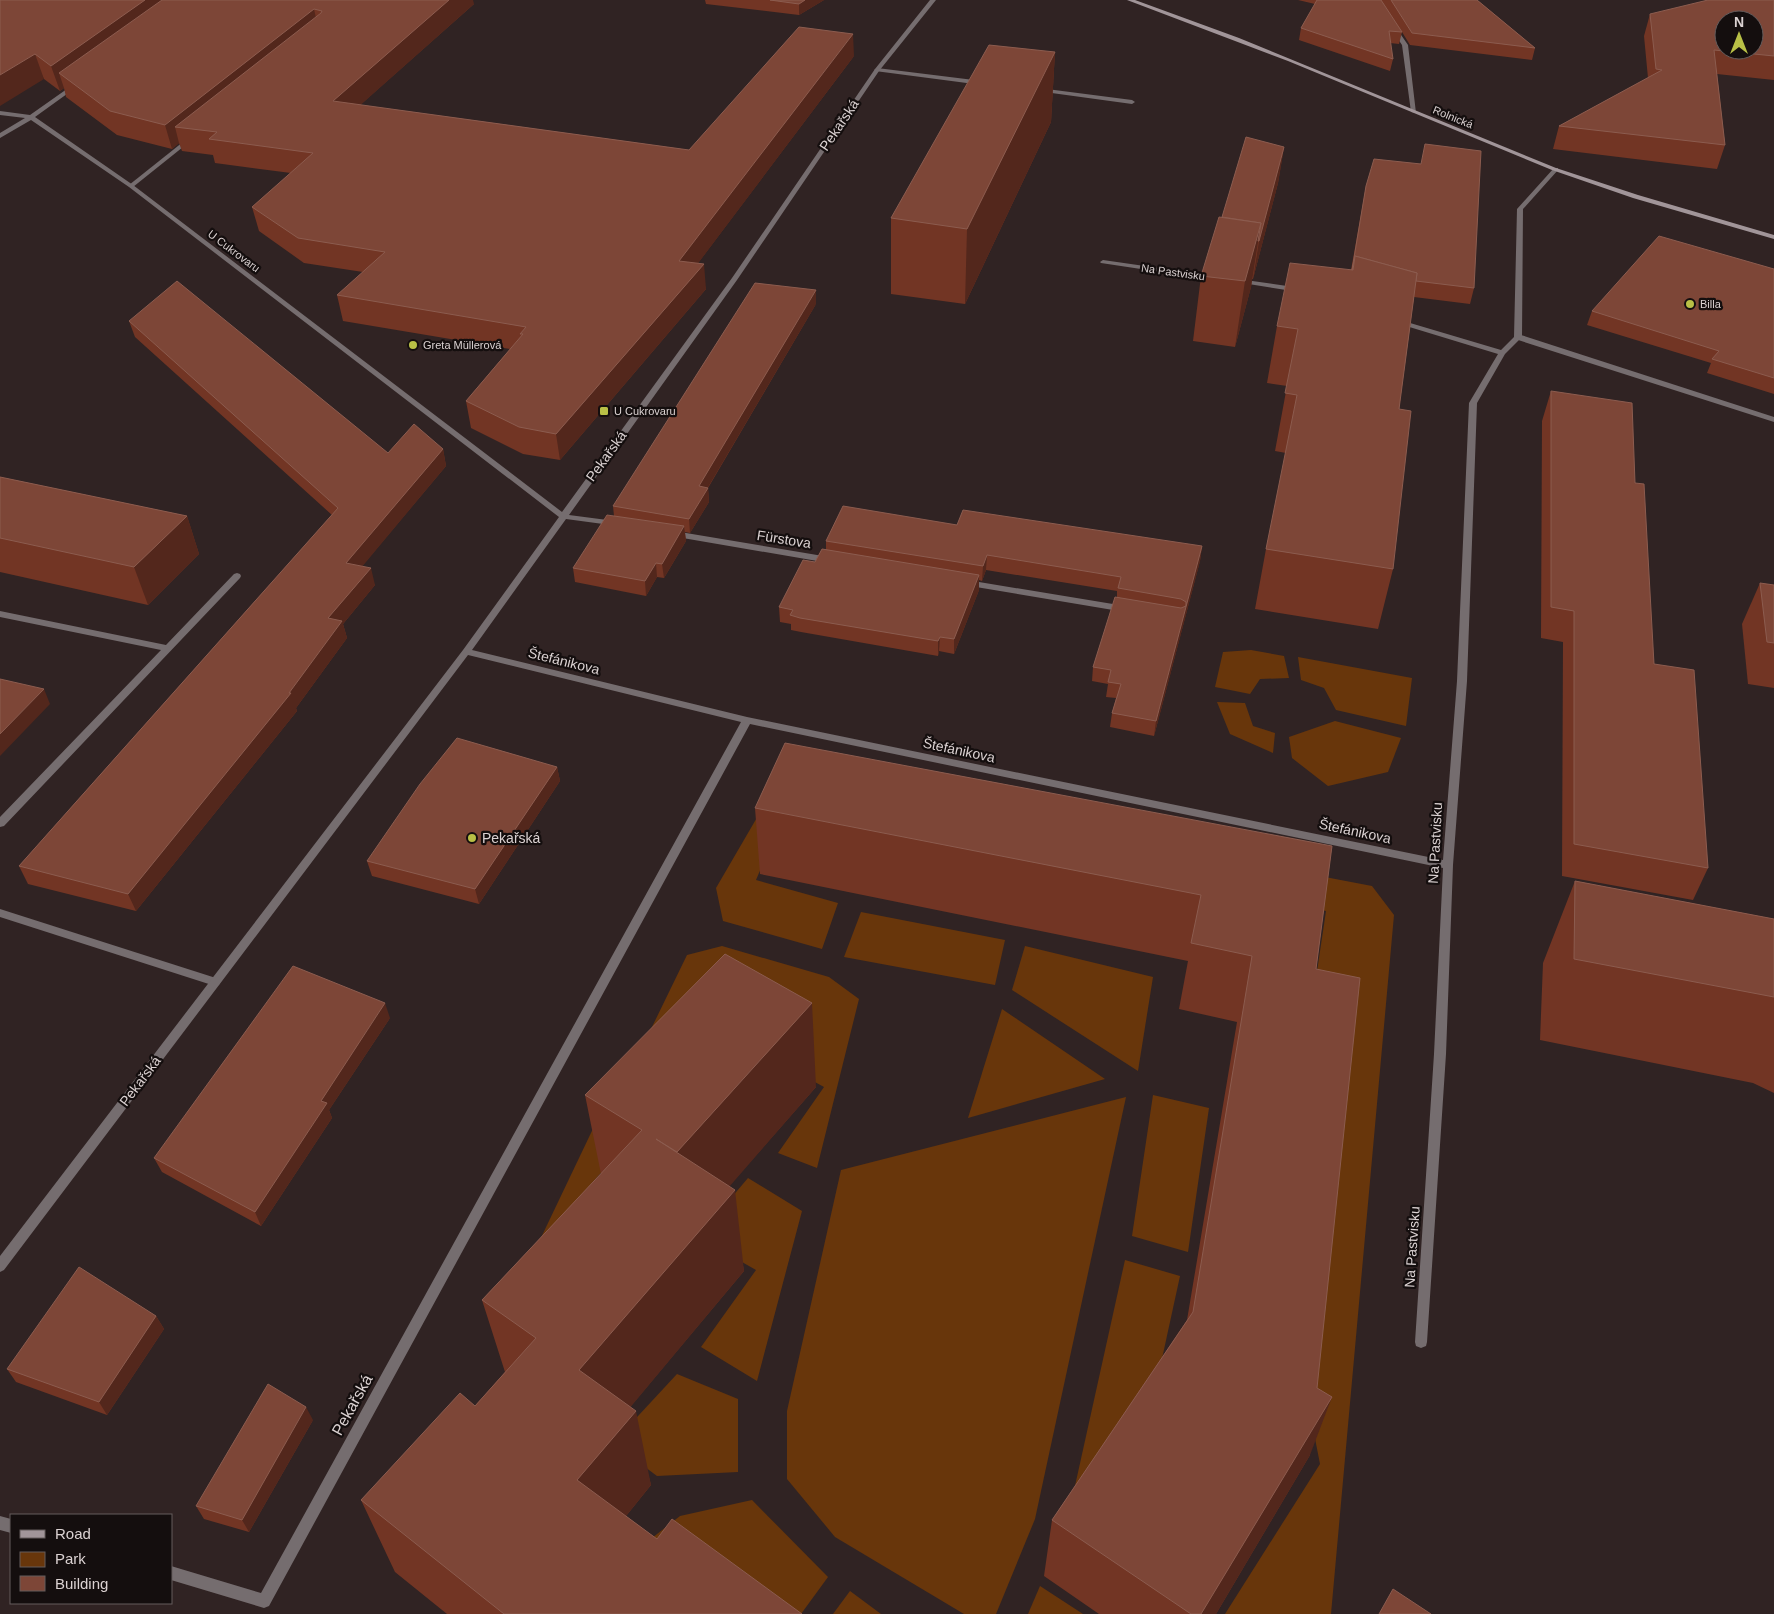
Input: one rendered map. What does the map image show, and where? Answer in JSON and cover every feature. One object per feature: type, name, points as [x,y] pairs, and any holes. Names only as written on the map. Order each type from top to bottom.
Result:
[{"type":"street","name":"Pekařská","points":[[0,1266],[466,652],[562,516],[735,279],[877,70],[933,0]]},
{"type":"street","name":"Rolnická","points":[[1130,0],[1232,37],[1556,169],[1630,195],[1774,237]]},
{"type":"street","points":[[1390,23],[1405,45],[1414,112]]},
{"type":"street","points":[[877,70],[986,84]]},
{"type":"street","points":[[0,136],[32,117],[80,82]]},
{"type":"street","points":[[1032,89],[1132,102]]},
{"type":"street","points":[[0,112],[32,117]]},
{"type":"street","name":"U Cukrovaru","points":[[32,117],[131,186],[562,516]]},
{"type":"street","points":[[131,186],[200,131]]},
{"type":"street","points":[[1556,169],[1520,209],[1518,337],[1774,420]]},
{"type":"street","name":"Na Pastvisku","points":[[1103,262],[1220,278]]},
{"type":"street","points":[[1229,280],[1288,288],[1303,294]]},
{"type":"street","points":[[1392,321],[1502,353]]},
{"type":"street","name":"Na Pastvisku","points":[[1421,1342],[1440,1054],[1448,865],[1462,682],[1473,411],[1474,403],[1502,353],[1518,337]]},
{"type":"street","points":[[562,516],[621,526]]},
{"type":"street","name":"Fürstova","points":[[660,532],[836,561]]},
{"type":"street","points":[[0,823],[237,576]]},
{"type":"street","points":[[954,581],[1130,610]]},
{"type":"street","points":[[0,614],[166,648]]},
{"type":"street","name":"Štefánikova","points":[[466,652],[747,720],[1448,865]]},
{"type":"street","name":"Pekařská","points":[[172,1573],[264,1601],[747,720]]},
{"type":"street","points":[[0,913],[215,982]]},
{"type":"green space","points":[[1251,650],[1284,656],[1289,678],[1260,679],[1250,694],[1215,687],[1223,652]]},
{"type":"green space","points":[[1298,657],[1412,678],[1406,726],[1336,710],[1324,688],[1301,680]]},
{"type":"green space","points":[[1217,702],[1245,703],[1253,726],[1275,733],[1273,753],[1230,734]]},
{"type":"green space","points":[[1335,721],[1401,738],[1388,772],[1328,786],[1292,758],[1289,737]]},
{"type":"green space","points":[[776,785],[787,806],[756,880],[838,903],[822,949],[723,921],[716,888]]},
{"type":"green space","points":[[904,797],[1372,886],[1394,915],[1331,1614],[1225,1614],[1320,1464],[1310,1413],[1308,1032],[1326,911],[893,827]]},
{"type":"green space","points":[[861,912],[1005,940],[995,985],[844,957]]},
{"type":"green space","points":[[722,946],[829,977],[859,999],[817,1168],[778,1153],[824,1087],[723,1032],[633,1066],[687,955]]},
{"type":"green space","points":[[1025,946],[1153,977],[1138,1071],[1012,990]]},
{"type":"green space","points":[[1002,1009],[1105,1079],[968,1118]]},
{"type":"green space","points":[[611,1091],[653,1114],[538,1244]]},
{"type":"green space","points":[[1153,1095],[1209,1108],[1188,1252],[1132,1236]]},
{"type":"green space","points":[[1126,1097],[1035,1519],[996,1614],[964,1614],[835,1537],[787,1479],[787,1411],[841,1170]]},
{"type":"green space","points":[[748,1178],[802,1211],[757,1381],[701,1347],[756,1270],[698,1237]]},
{"type":"green space","points":[[1125,1260],[1180,1276],[1153,1400],[1071,1504]]},
{"type":"green space","points":[[677,1374],[738,1399],[738,1472],[657,1476],[613,1443]]},
{"type":"green space","points":[[752,1500],[828,1577],[801,1614],[638,1549],[680,1516]]},
{"type":"green space","points":[[1040,1586],[1083,1614],[1028,1614]]},
{"type":"green space","points":[[850,1591],[881,1614],[833,1614]]},
{"type":"building","points":[[0,0],[145,0],[51,66],[35,54],[0,75]]},
{"type":"building","points":[[162,0],[449,0],[333,101],[689,150],[799,27],[853,34],[679,261],[704,264],[556,434],[519,427],[466,401],[523,334],[520,334],[526,327],[337,295],[385,252],[298,238],[252,207],[313,153],[209,139],[217,132],[175,127],[322,11],[314,9],[165,125],[110,111],[59,73]]},
{"type":"building","points":[[770,0],[805,0],[799,4]]},
{"type":"building","points":[[1317,0],[1381,0],[1402,32],[1389,31],[1393,59],[1301,28]]},
{"type":"building","points":[[1391,0],[1477,0],[1535,48],[1412,33]]},
{"type":"building","points":[[1708,0],[1774,0],[1774,56],[1764,55],[1764,10],[1714,10],[1714,60],[1725,145],[1559,126],[1662,70],[1656,69],[1650,14]]},
{"type":"building","points":[[989,45],[1055,52],[967,229],[891,218]]},
{"type":"building","points":[[1246,137],[1284,147],[1259,241],[1261,223],[1222,217]]},
{"type":"building","points":[[1425,144],[1481,151],[1474,288],[1416,281],[1417,273],[1355,256],[1352,270],[1366,186],[1374,159],[1421,164]]},
{"type":"building","points":[[1219,217],[1261,223],[1245,281],[1201,276]]},
{"type":"building","name":"Billa","points":[[1659,236],[1774,269],[1774,378],[1712,359],[1719,351],[1592,311]]},
{"type":"building","points":[[1355,256],[1417,273],[1399,409],[1411,411],[1393,569],[1266,549],[1297,395],[1285,393],[1298,329],[1277,326],[1290,263],[1353,270]]},
{"type":"building","points":[[177,281],[388,453],[414,424],[443,449],[346,563],[371,568],[328,618],[342,621],[289,693],[291,693],[128,894],[19,866],[338,508],[129,321]]},
{"type":"building","points":[[755,283],[816,290],[699,486],[708,488],[689,519],[613,506]]},
{"type":"building","points":[[1551,391],[1632,403],[1635,483],[1644,484],[1654,664],[1694,670],[1708,868],[1574,844],[1574,611],[1551,607]]},
{"type":"building","points":[[0,477],[187,516],[134,567],[0,538]]},
{"type":"building","points":[[843,506],[957,525],[963,510],[1202,546],[1156,721],[1112,713],[1121,684],[1108,682],[1111,670],[1093,667],[1115,597],[1181,608],[1186,606],[1186,602],[1181,599],[1118,588],[1121,577],[987,555],[983,566],[826,541]]},
{"type":"building","points":[[607,515],[684,526],[662,564],[656,563],[645,581],[573,568]]},
{"type":"building","points":[[822,549],[979,575],[954,639],[940,637],[938,641],[790,615],[793,610],[779,607],[803,560],[815,562]]},
{"type":"building","points":[[1760,583],[1774,585],[1774,643],[1767,642]]},
{"type":"building","points":[[0,679],[44,689],[0,734]]},
{"type":"building","name":"Pekařská","points":[[457,738],[557,767],[475,889],[367,861],[420,784]]},
{"type":"building","points":[[785,743],[1332,846],[1316,969],[1360,978],[1317,1388],[1332,1397],[1201,1614],[1191,1614],[1052,1520],[1193,1312],[1252,956],[1191,943],[1201,895],[755,808]]},
{"type":"building","points":[[1575,881],[1774,919],[1774,997],[1574,959]]},
{"type":"building","points":[[725,954],[812,1003],[677,1152],[656,1139],[735,1190],[579,1370],[636,1411],[577,1480],[657,1539],[672,1519],[802,1614],[504,1614],[361,1500],[460,1393],[475,1406],[536,1338],[482,1300],[642,1130],[585,1095]]},
{"type":"building","points":[[293,966],[385,1003],[321,1101],[327,1103],[255,1212],[154,1158]]},
{"type":"building","points":[[79,1267],[156,1316],[99,1402],[7,1369]]},
{"type":"building","points":[[268,1384],[306,1407],[242,1520],[196,1506]]},
{"type":"building","points":[[1393,1589],[1431,1614],[1379,1614]]},
{"type":"place","name":"Billa","points":[[1690,304]]},
{"type":"place","name":"Greta Müllerová","points":[[413,345]]},
{"type":"place","name":"U Cukrovaru","points":[[604,411]]},
{"type":"place","name":"Pekařská","points":[[472,838]]}]
